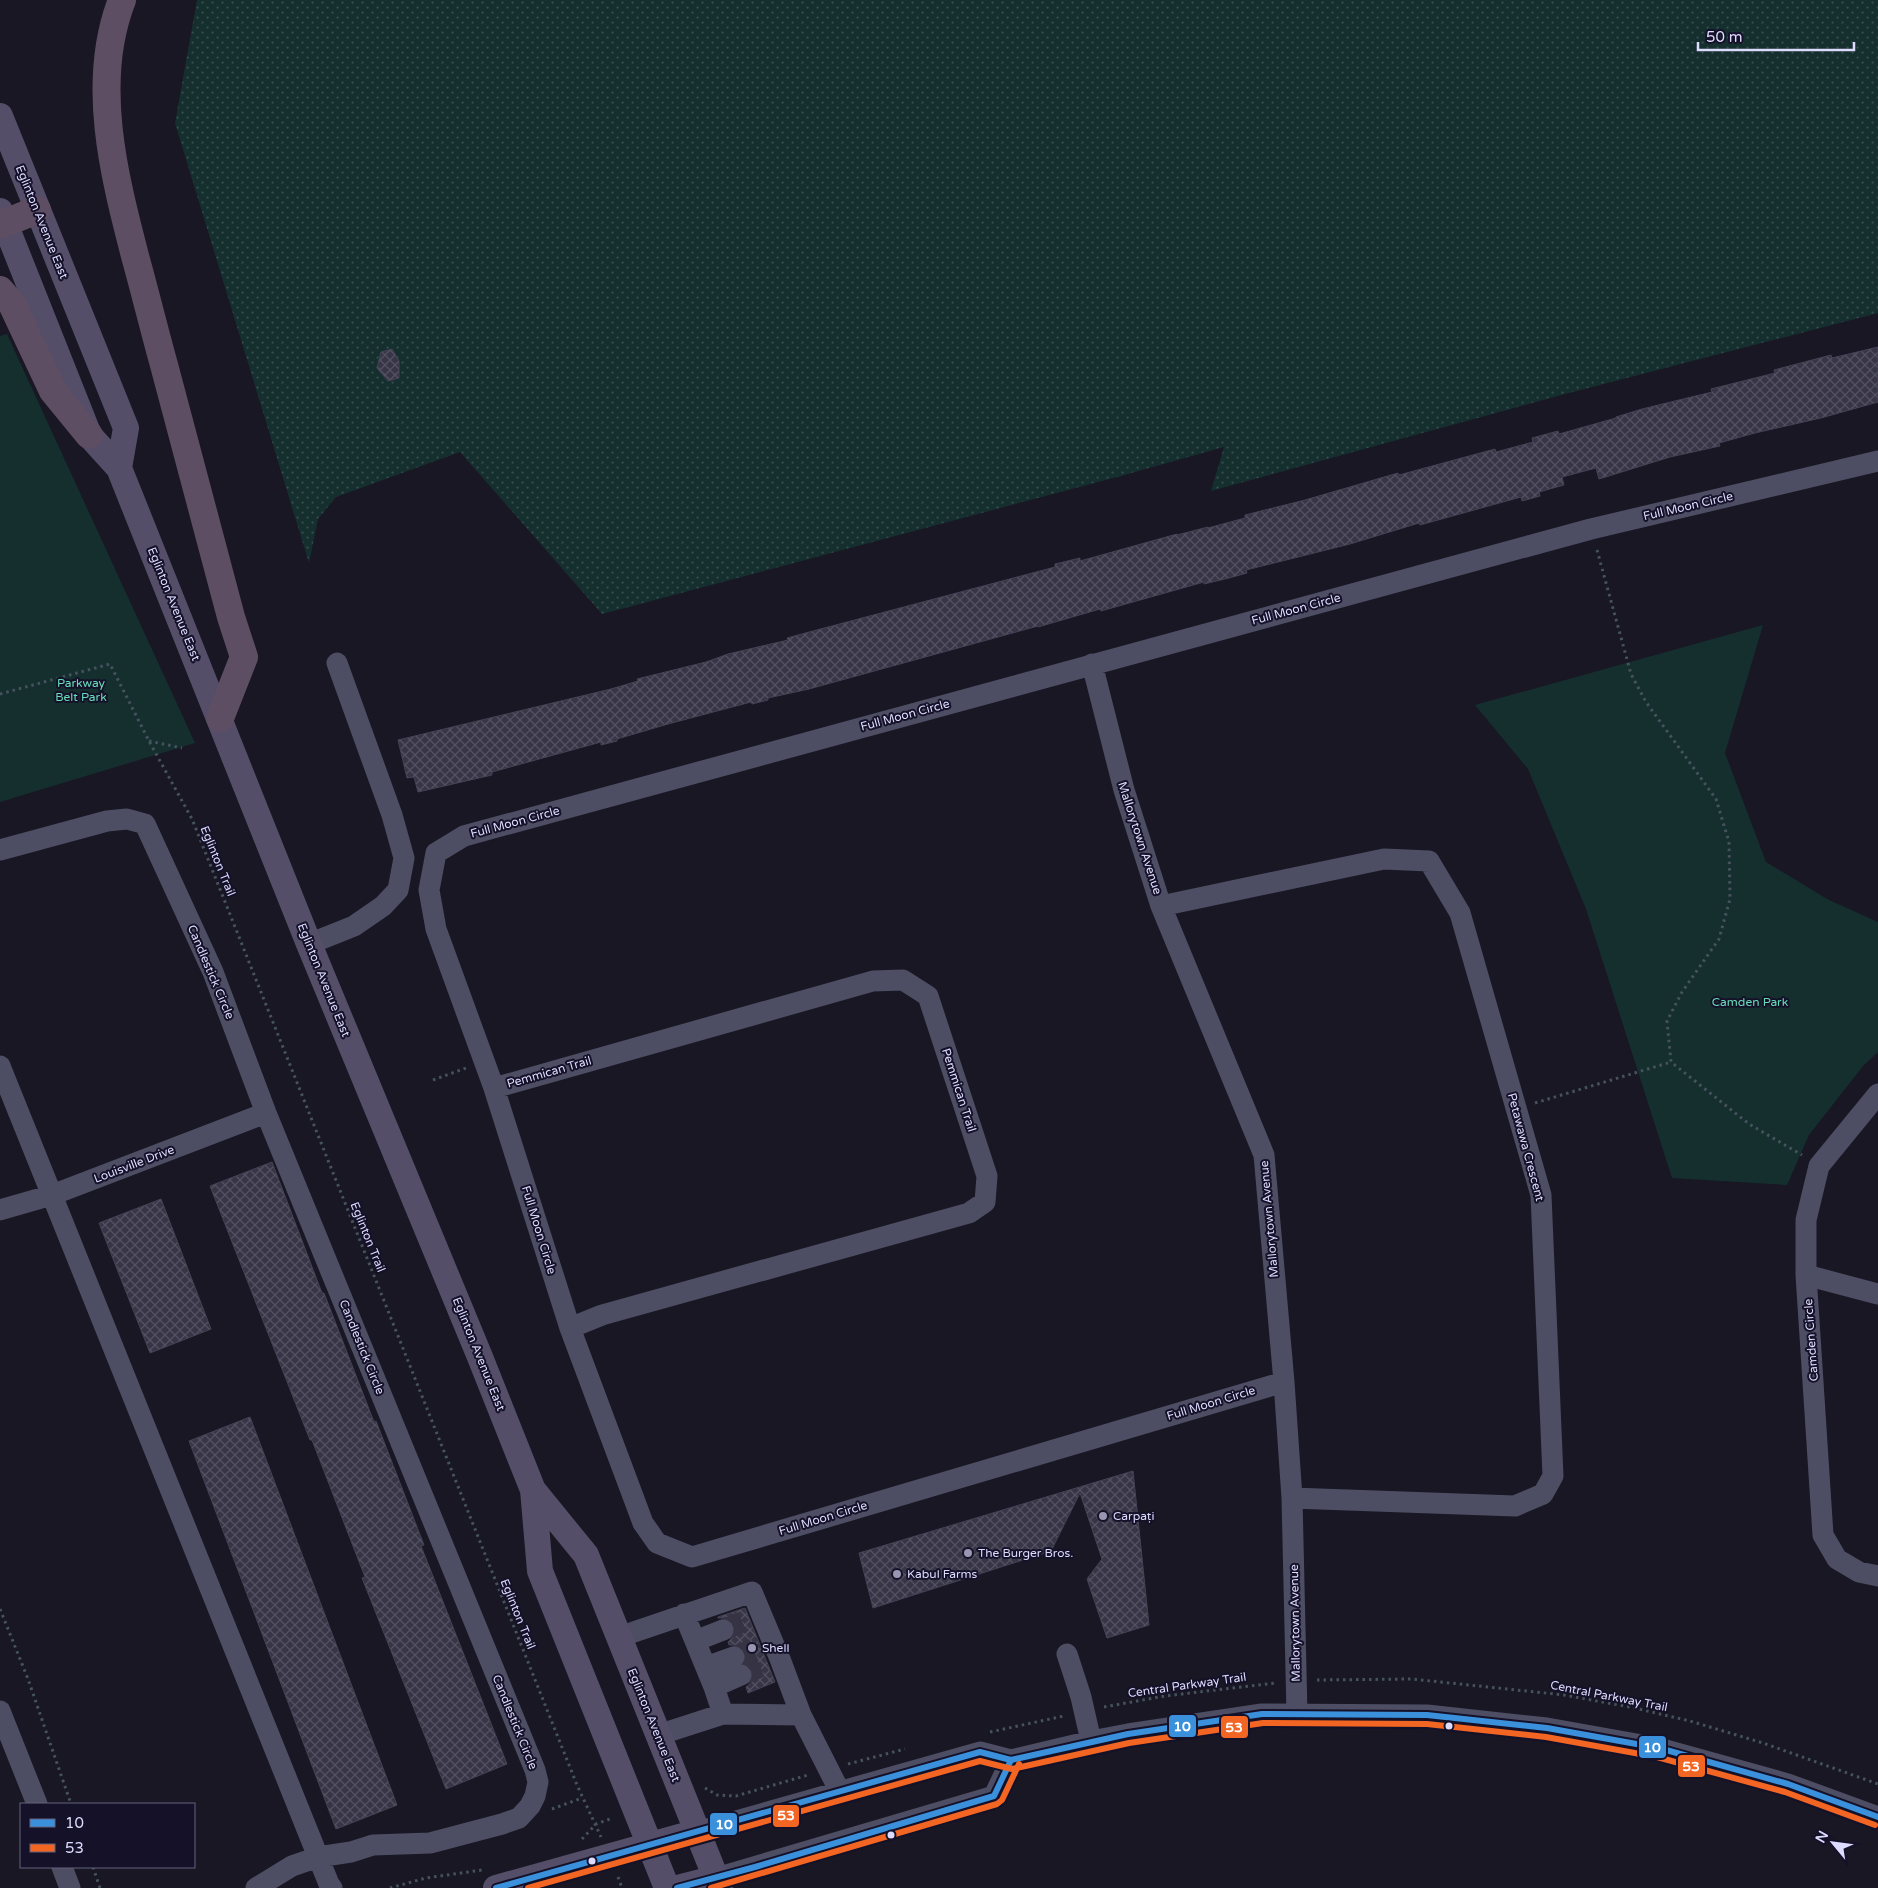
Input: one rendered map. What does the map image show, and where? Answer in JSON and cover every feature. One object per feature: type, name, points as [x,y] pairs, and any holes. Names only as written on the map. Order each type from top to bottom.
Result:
[{"type":"highway","points":[[122,0],[110,46],[106,95],[112,157],[128,228],[173,399],[231,617],[244,656],[220,718]]},
{"type":"highway","points":[[2,220],[37,210]]},
{"type":"highway","points":[[0,290],[12,304],[53,391],[89,435]]},
{"type":"main road","name":"Eglinton Avenue East","points":[[0,116],[126,428],[120,468]]},
{"type":"main road","name":"Eglinton Avenue East","points":[[2,220],[89,435],[120,468],[309,944],[534,1490],[586,1554],[718,1883]]},
{"type":"main road","name":"Eglinton Avenue East","points":[[534,1490],[540,1571],[667,1888]]},
{"type":"main road","points":[[496,1888],[697,1832]]},
{"type":"main road","points":[[677,1888],[718,1883]]},
{"type":"street","name":"Full Moon Circle","points":[[1284,1382],[692,1557],[658,1543],[644,1523],[570,1328],[494,1088],[436,929],[430,890],[436,853],[464,836],[1092,664],[1591,529],[1878,461]]},
{"type":"street","points":[[309,944],[354,926],[383,906],[398,890],[404,858],[392,815],[337,663]]},
{"type":"street","name":"Mallorytown Avenue","points":[[1092,664],[1124,790],[1161,906],[1264,1155],[1292,1498],[1297,1714]]},
{"type":"street","name":"Candlestick Circle","points":[[0,850],[107,821],[127,819],[145,824],[213,972],[266,1113],[535,1770],[538,1782],[535,1796],[530,1806],[518,1818],[430,1843],[373,1845],[351,1852],[318,1857],[292,1866],[256,1888]]},
{"type":"street","name":"Petawawa Crescent","points":[[1161,906],[1384,859],[1429,862],[1460,913],[1541,1194],[1553,1476],[1543,1494],[1515,1506],[1292,1498]]},
{"type":"street","name":"Pemmican Trail","points":[[494,1088],[873,980],[903,980],[928,996],[988,1176],[985,1202],[969,1213],[602,1316],[570,1328]]},
{"type":"street","points":[[0,1066],[329,1887]]},
{"type":"street","name":"Camden Circle","points":[[1878,1094],[1819,1166],[1806,1220],[1806,1275],[1823,1535],[1836,1559],[1859,1572],[1878,1576]]},
{"type":"street","name":"Louisville Drive","points":[[0,1210],[52,1195],[266,1113]]},
{"type":"street","points":[[1806,1275],[1878,1294]]},
{"type":"street","points":[[619,1636],[752,1592],[756,1616],[771,1652],[840,1792]]},
{"type":"street","points":[[684,1614],[723,1714]]},
{"type":"street","points":[[695,1641],[723,1630]]},
{"type":"street","points":[[1067,1654],[1081,1697],[1091,1740]]},
{"type":"street","points":[[706,1667],[737,1666],[714,1687]]},
{"type":"street","points":[[0,1711],[36,1803]]},
{"type":"street","points":[[658,1735],[723,1714],[801,1715]]},
{"type":"street","points":[[697,1832],[980,1752],[1010,1760],[1091,1740],[1247,1716],[1297,1714],[1428,1715],[1493,1721],[1582,1733],[1660,1748],[1698,1758],[1788,1784],[1878,1817]]},
{"type":"street","points":[[718,1883],[994,1796],[1010,1760]]},
{"type":"street","points":[[62,1868],[70,1888]]},
{"type":"path","points":[[1591,529],[1631,674],[1646,702],[1716,799],[1729,842],[1730,899],[1718,939],[1682,992],[1667,1021],[1670,1062],[1750,1124],[1819,1166]]},
{"type":"path","name":"Eglinton Trail","points":[[0,694],[110,664],[148,741],[195,828],[582,1798],[596,1824]]},
{"type":"path","points":[[148,741],[182,748]]},
{"type":"path","points":[[1516,1108],[1670,1062]]},
{"type":"path","points":[[433,1080],[467,1068]]},
{"type":"path","points":[[0,1609],[28,1678],[71,1803]]},
{"type":"path","name":"Central Parkway Trail","points":[[1326,1680],[1412,1678],[1564,1695],[1630,1707],[1763,1743],[1878,1784]]},
{"type":"path","name":"Central Parkway Trail","points":[[1108,1706],[1165,1696],[1268,1683]]},
{"type":"path","points":[[699,1784],[717,1795]]},
{"type":"path","points":[[546,1811],[582,1798]]},
{"type":"path","points":[[93,1868],[100,1888]]},
{"type":"green space","points":[[197,0],[1878,0],[1878,313],[1565,394],[1211,491],[1224,447],[602,614],[460,452],[336,497],[318,519],[309,563],[175,123]]},
{"type":"green space","name":"Parkway Belt Park","points":[[7,334],[195,743],[0,802],[0,336]]},
{"type":"green space","name":"Camden Park","points":[[1763,625],[1725,753],[1766,862],[1829,900],[1878,922],[1878,1052],[1863,1066],[1809,1135],[1787,1185],[1672,1178],[1586,909],[1528,769],[1475,705]]},
{"type":"building","points":[[1878,347],[1878,402],[1821,418],[1755,433],[1719,443],[1720,446],[1670,457],[1599,479],[1596,468],[1562,477],[1564,485],[1539,492],[1540,496],[1522,501],[1521,497],[1420,525],[1419,523],[1350,544],[1246,570],[1247,573],[1229,578],[1204,584],[1204,582],[1101,611],[1100,609],[809,689],[768,698],[768,700],[752,704],[751,702],[668,724],[617,739],[617,741],[601,745],[601,742],[492,772],[492,775],[418,792],[414,777],[407,778],[398,740],[611,689],[638,681],[637,679],[1055,567],[1055,564],[1080,558],[1080,561],[1177,534],[1208,528],[1245,518],[1245,515],[1398,473],[1399,475],[1495,449],[1496,452],[1533,442],[1532,438],[1558,431],[1559,434],[1642,409],[1712,392],[1711,389],[1775,373],[1774,370],[1831,355],[1832,358]]},
{"type":"building","points":[[392,349],[399,361],[399,378],[388,381],[377,368],[381,352]]},
{"type":"building","points":[[272,1162],[322,1293],[324,1293],[374,1422],[376,1421],[424,1545],[421,1546],[507,1764],[446,1789],[362,1578],[365,1577],[312,1440],[310,1440],[210,1186]]},
{"type":"building","points":[[161,1199],[211,1329],[150,1353],[99,1223]]},
{"type":"building","points":[[250,1417],[397,1805],[336,1829],[189,1441]]},
{"type":"building","points":[[1133,1471],[1149,1625],[1107,1638],[1087,1579],[1102,1559],[1080,1493],[1051,1551],[873,1608],[859,1553]]},
{"type":"building","points":[[745,1608],[775,1682],[748,1693],[746,1687],[751,1683],[753,1676],[752,1670],[744,1663],[746,1652],[737,1645],[729,1645],[728,1642],[735,1632],[734,1625],[730,1620],[718,1618]]},
{"type":"tunnel","points":[[723,1630],[752,1618]]},
{"type":"tunnel","points":[[734,1657],[763,1645]]},
{"type":"tunnel","points":[[741,1675],[770,1663]]},
{"type":"transit line","name":"10","points":[[496,1888],[980,1752],[1011,1760],[1128,1734],[1262,1714],[1427,1715],[1547,1728],[1659,1748],[1788,1784],[1878,1817]]},
{"type":"transit line","name":"53","points":[[528,1888],[980,1761],[1012,1769],[1129,1743],[1263,1723],[1427,1724],[1546,1737],[1657,1757],[1785,1792],[1875,1825]]},
{"type":"transit line","name":"10","points":[[677,1888],[755,1867],[994,1796],[1011,1760]]},
{"type":"transit line","name":"53","points":[[711,1888],[997,1804],[1002,1800],[1019,1764]]},
{"type":"place","name":"Carpați","points":[[1103,1516]]},
{"type":"place","name":"The Burger Bros.","points":[[968,1553]]},
{"type":"place","name":"Kabul Farms","points":[[897,1574]]},
{"type":"place","name":"Shell","points":[[752,1648]]}]
